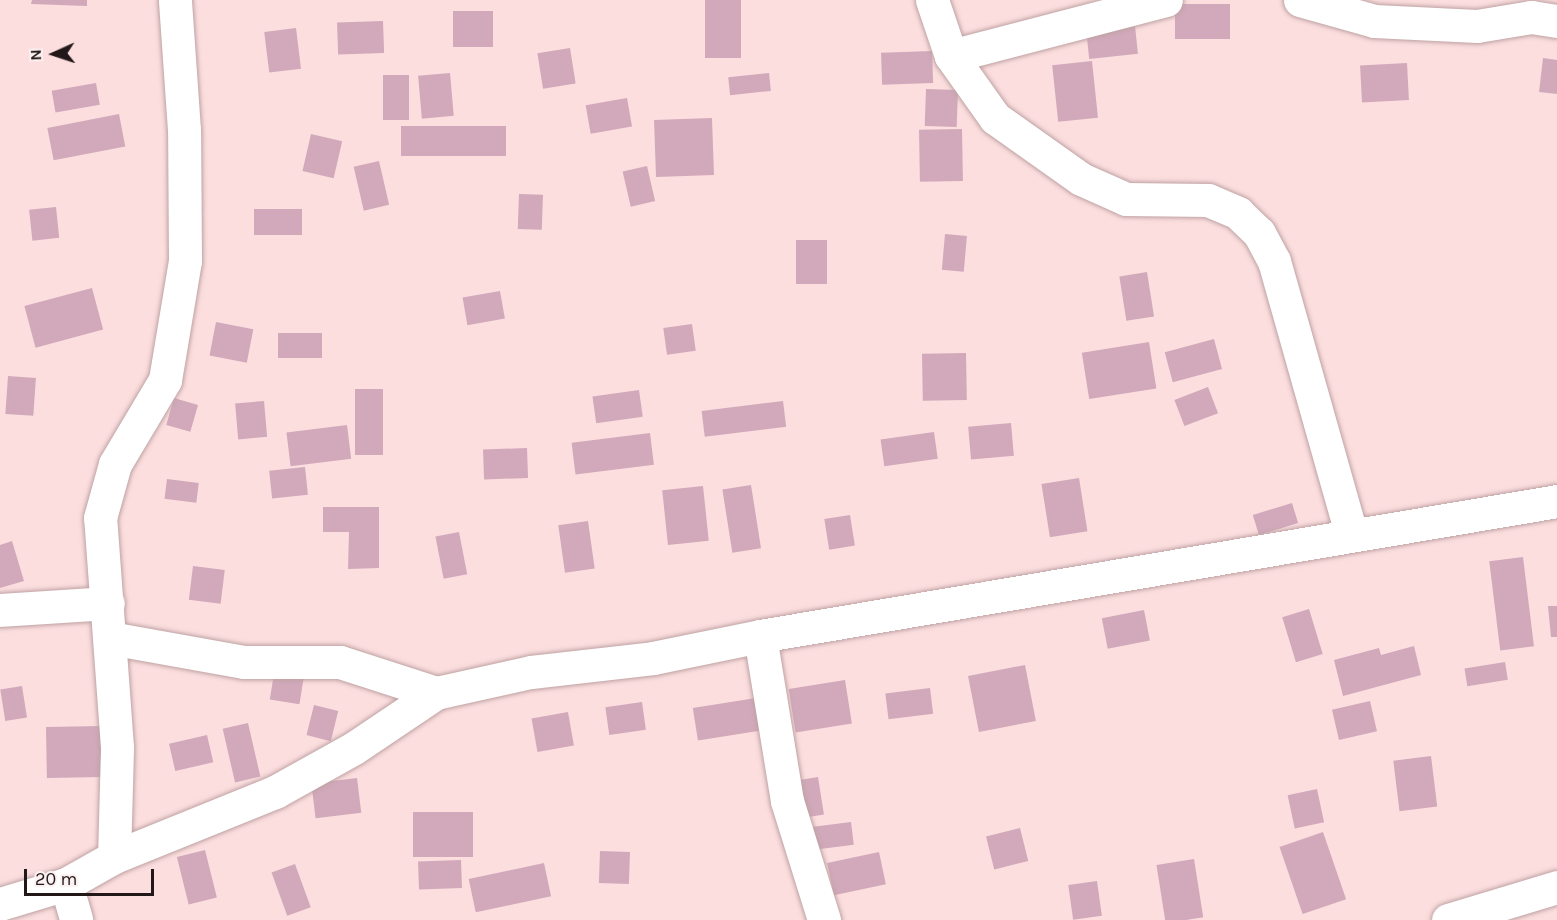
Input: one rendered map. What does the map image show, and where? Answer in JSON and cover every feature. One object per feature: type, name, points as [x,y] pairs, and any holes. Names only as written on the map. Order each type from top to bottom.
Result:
[{"type":"street","points":[[114,857],[117,747],[100,518],[115,464],[165,380],[185,261],[184,130],[175,0]]},
{"type":"street","points":[[932,0],[951,56],[995,118],[1081,179],[1126,200],[1208,200],[1238,213],[1258,233],[1274,261],[1351,534]]},
{"type":"street","points":[[951,56],[1166,0]]},
{"type":"street","points":[[1300,0],[1374,21],[1477,26],[1531,17],[1557,21]]},
{"type":"street","points":[[0,904],[66,884],[114,857],[275,792],[354,748],[436,693],[531,672],[653,658],[760,636],[1351,534],[1557,501]]},
{"type":"street","points":[[0,610],[108,603]]},
{"type":"street","points":[[760,636],[787,801],[824,920]]},
{"type":"street","points":[[110,638],[244,662],[340,662],[436,693]]},
{"type":"street","points":[[66,884],[76,920]]},
{"type":"street","points":[[1448,920],[1557,887]]},
{"type":"building","points":[[32,0],[87,0],[87,6],[31,4]]},
{"type":"building","points":[[705,0],[741,0],[741,58],[705,58]]},
{"type":"building","points":[[1175,4],[1230,4],[1230,39],[1175,39]]},
{"type":"building","points":[[453,11],[493,11],[493,47],[453,47]]},
{"type":"building","points":[[383,21],[384,53],[338,55],[337,23]]},
{"type":"building","points":[[1135,26],[1138,54],[1089,59],[1086,31]]},
{"type":"building","points":[[296,28],[301,69],[269,73],[264,32]]},
{"type":"building","points":[[570,48],[576,84],[543,89],[537,53]]},
{"type":"building","points":[[932,51],[933,83],[882,85],[881,53]]},
{"type":"building","points":[[1543,58],[1557,60],[1557,94],[1539,92]]},
{"type":"building","points":[[1092,61],[1098,118],[1058,122],[1052,65]]},
{"type":"building","points":[[1407,63],[1409,100],[1362,102],[1360,65]]},
{"type":"building","points":[[450,73],[454,116],[422,119],[418,76]]},
{"type":"building","points":[[769,73],[771,91],[730,95],[728,77]]},
{"type":"building","points":[[383,75],[409,75],[409,120],[383,120]]},
{"type":"building","points":[[96,83],[100,105],[56,112],[52,91]]},
{"type":"building","points":[[926,89],[958,90],[957,127],[925,126]]},
{"type":"building","points":[[627,98],[632,127],[591,134],[586,105]]},
{"type":"building","points":[[119,114],[125,146],[54,160],[47,128]]},
{"type":"building","points":[[712,118],[714,175],[656,177],[654,120]]},
{"type":"building","points":[[401,126],[506,126],[506,156],[401,156]]},
{"type":"building","points":[[962,129],[963,181],[920,182],[919,130]]},
{"type":"building","points":[[311,134],[342,141],[334,178],[302,171]]},
{"type":"building","points":[[379,161],[389,205],[364,211],[354,167]]},
{"type":"building","points":[[647,166],[655,201],[631,207],[623,172]]},
{"type":"building","points":[[519,194],[543,195],[542,230],[518,229]]},
{"type":"building","points":[[56,207],[59,238],[32,241],[29,210]]},
{"type":"building","points":[[254,209],[302,209],[302,235],[254,235]]},
{"type":"building","points":[[945,234],[967,236],[964,272],[942,270]]},
{"type":"building","points":[[796,240],[827,240],[827,284],[796,284]]},
{"type":"building","points":[[1147,272],[1154,316],[1126,321],[1119,276]]},
{"type":"building","points":[[92,288],[103,330],[36,348],[24,306]]},
{"type":"building","points":[[500,291],[505,319],[467,325],[463,298]]},
{"type":"building","points":[[216,322],[253,329],[247,363],[210,355]]},
{"type":"building","points":[[692,324],[696,351],[667,355],[663,328]]},
{"type":"building","points":[[278,333],[322,333],[322,358],[278,358]]},
{"type":"building","points":[[1214,339],[1222,369],[1173,382],[1165,352]]},
{"type":"building","points":[[1149,342],[1156,388],[1089,399],[1082,353]]},
{"type":"building","points":[[966,353],[967,400],[923,401],[922,354]]},
{"type":"building","points":[[8,376],[36,378],[33,416],[5,414]]},
{"type":"building","points":[[1208,387],[1218,413],[1184,426],[1174,400]]},
{"type":"building","points":[[355,389],[383,389],[383,455],[355,455]]},
{"type":"building","points":[[639,390],[643,417],[596,423],[592,397]]},
{"type":"building","points":[[174,398],[198,405],[190,432],[166,425]]},
{"type":"building","points":[[264,401],[267,437],[238,439],[235,404]]},
{"type":"building","points":[[783,401],[786,427],[705,437],[702,411]]},
{"type":"building","points":[[1011,423],[1014,456],[971,460],[968,427]]},
{"type":"building","points":[[347,425],[351,459],[291,466],[286,432]]},
{"type":"building","points":[[934,432],[938,459],[884,466],[881,440]]},
{"type":"building","points":[[650,433],[654,465],[575,474],[572,443]]},
{"type":"building","points":[[527,448],[528,478],[484,480],[483,450]]},
{"type":"building","points":[[305,467],[308,495],[272,499],[269,471]]},
{"type":"building","points":[[1079,478],[1087,531],[1050,537],[1041,484]]},
{"type":"building","points":[[167,479],[199,483],[196,503],[165,499]]},
{"type":"building","points":[[751,485],[761,548],[732,553],[722,490]]},
{"type":"building","points":[[703,486],[709,541],[668,545],[662,490]]},
{"type":"building","points":[[1292,503],[1298,523],[1259,535],[1253,515]]},
{"type":"building","points":[[323,507],[379,507],[379,568],[348,569],[349,532],[323,532]]},
{"type":"building","points":[[850,515],[855,546],[829,550],[824,519]]},
{"type":"building","points":[[588,521],[595,569],[565,573],[558,525]]},
{"type":"building","points":[[459,532],[467,574],[444,579],[435,537]]},
{"type":"building","points":[[12,541],[24,581],[0,588],[0,545]]},
{"type":"building","points":[[1523,557],[1534,646],[1500,650],[1489,561]]},
{"type":"building","points":[[193,566],[225,570],[221,604],[189,600]]},
{"type":"building","points":[[1548,606],[1557,606],[1557,637],[1551,637]]},
{"type":"building","points":[[1309,609],[1323,654],[1296,662],[1282,617]]},
{"type":"building","points":[[1144,610],[1150,640],[1108,649],[1102,618]]},
{"type":"building","points":[[1414,646],[1421,675],[1343,696],[1334,660],[1379,648],[1381,655]]},
{"type":"building","points":[[1505,662],[1508,680],[1467,686],[1465,668]]},
{"type":"building","points":[[1025,665],[1036,721],[979,732],[968,676]]},
{"type":"building","points":[[275,667],[305,672],[299,704],[270,700]]},
{"type":"building","points":[[845,680],[852,723],[796,732],[789,689]]},
{"type":"building","points":[[22,686],[27,718],[5,721],[0,689]]},
{"type":"building","points":[[930,688],[933,714],[889,719],[885,693]]},
{"type":"building","points":[[756,698],[761,731],[698,741],[693,708]]},
{"type":"building","points":[[1370,701],[1377,731],[1339,740],[1332,710]]},
{"type":"building","points":[[642,702],[646,730],[609,735],[605,707]]},
{"type":"building","points":[[314,705],[338,711],[331,741],[307,735]]},
{"type":"building","points":[[568,712],[574,745],[537,752],[532,718]]},
{"type":"building","points":[[248,723],[260,777],[235,782],[223,729]]},
{"type":"building","points":[[102,726],[103,777],[47,778],[46,727]]},
{"type":"building","points":[[207,735],[213,762],[175,771],[169,744]]},
{"type":"building","points":[[1431,756],[1437,807],[1399,811],[1393,761]]},
{"type":"building","points":[[818,777],[824,815],[799,818],[793,781]]},
{"type":"building","points":[[357,778],[361,813],[316,818],[311,784]]},
{"type":"building","points":[[1317,789],[1324,822],[1295,828],[1288,795]]},
{"type":"building","points":[[413,812],[473,812],[473,857],[413,857]]},
{"type":"building","points":[[851,822],[854,845],[816,849],[813,827]]},
{"type":"building","points":[[1020,828],[1028,861],[994,869],[986,836]]},
{"type":"building","points":[[1323,832],[1346,899],[1303,914],[1280,847]]},
{"type":"building","points":[[205,850],[217,898],[189,905],[177,857]]},
{"type":"building","points":[[600,851],[630,852],[629,884],[599,883]]},
{"type":"building","points":[[879,852],[886,884],[834,895],[827,863]]},
{"type":"building","points":[[1194,859],[1203,917],[1165,920],[1156,865]]},
{"type":"building","points":[[461,860],[462,888],[419,889],[418,862]]},
{"type":"building","points":[[544,863],[551,896],[476,912],[469,879]]},
{"type":"building","points":[[295,864],[311,907],[287,916],[272,873]]},
{"type":"building","points":[[1097,881],[1102,916],[1073,920],[1068,885]]}]
